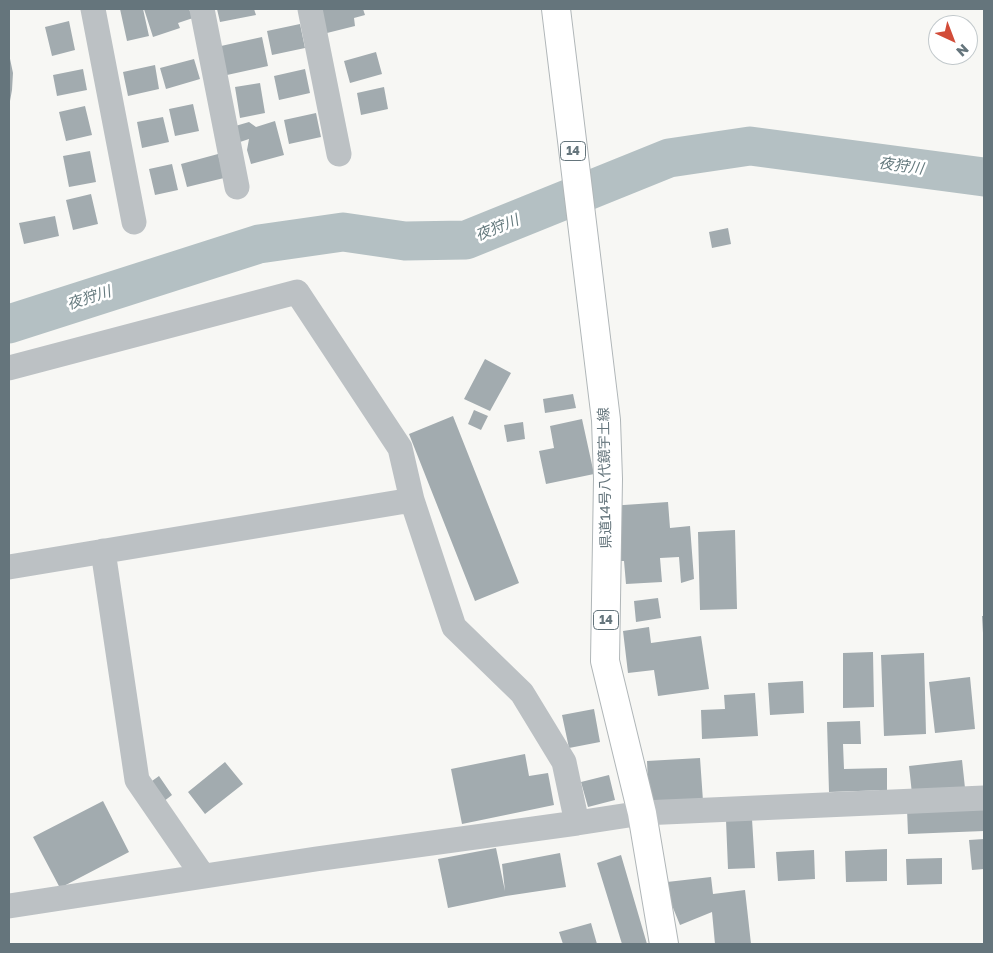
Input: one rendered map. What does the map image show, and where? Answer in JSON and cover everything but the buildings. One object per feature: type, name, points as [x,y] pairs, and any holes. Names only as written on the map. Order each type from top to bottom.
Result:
[{"type":"main road","name":"県道14号八代鏡宇土線","points":[[556,10],[606,420],[608,479],[605,661],[642,813],[664,944]]},
{"type":"street","points":[[93,9],[134,222]]},
{"type":"street","points":[[202,9],[237,187]]},
{"type":"street","points":[[310,9],[339,154]]},
{"type":"street","points":[[9,368],[297,292],[400,448],[412,500],[454,627],[522,693],[564,762],[577,823]]},
{"type":"street","points":[[9,567],[412,500]]},
{"type":"street","points":[[103,551],[137,780],[203,876]]},
{"type":"street","points":[[9,906],[642,813],[984,798]]},
{"type":"waterway","name":"夜狩川","points":[[9,324],[259,244],[343,232],[405,241],[466,240],[669,158],[750,146],[984,177]]}]
